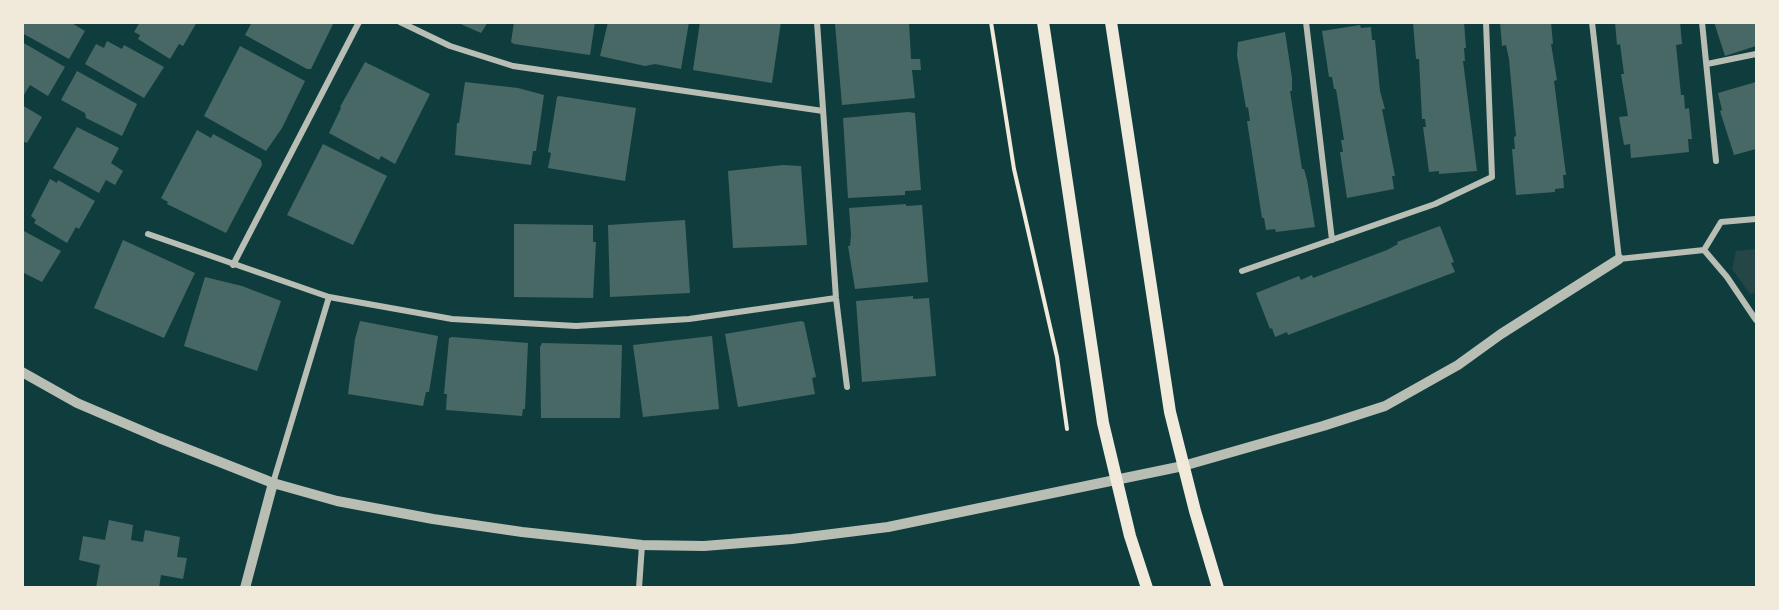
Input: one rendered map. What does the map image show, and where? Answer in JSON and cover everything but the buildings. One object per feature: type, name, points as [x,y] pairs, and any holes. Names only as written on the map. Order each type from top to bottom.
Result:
[{"type":"main road","points":[[1043,22],[1101,413],[1130,536],[1147,588]]},
{"type":"main road","points":[[1112,22],[1170,412],[1218,588]]},
{"type":"street","points":[[233,266],[359,22]]},
{"type":"street","points":[[400,22],[450,46],[513,66],[823,111]]},
{"type":"street","points":[[817,22],[836,298],[847,387]]},
{"type":"street","points":[[1305,22],[1332,240]]},
{"type":"street","points":[[1242,271],[1435,204],[1492,177],[1486,22]]},
{"type":"street","points":[[1592,22],[1619,259]]},
{"type":"street","points":[[1702,22],[1716,161]]},
{"type":"street","points":[[1707,64],[1756,54]]},
{"type":"street","points":[[1704,250],[1721,222],[1756,219]]},
{"type":"street","points":[[148,234],[233,266],[329,297],[452,319],[576,326],[689,319],[836,298]]},
{"type":"street","points":[[22,372],[77,403],[273,483],[337,501],[433,519],[642,545],[715,545],[792,539],[888,527],[1081,485],[1117,481],[1183,466],[1384,406],[1458,365],[1500,334],[1619,259],[1704,250]]},
{"type":"street","points":[[1704,250],[1727,277],[1756,320]]},
{"type":"street","points":[[245,588],[273,483],[329,297]]},
{"type":"street","points":[[639,588],[642,545]]},
{"type":"path","points":[[991,22],[1014,169],[1057,357],[1067,429]]},
{"type":"shaded area","points":[[1756,249],[1756,293],[1750,294],[1732,269],[1736,251]]}]
